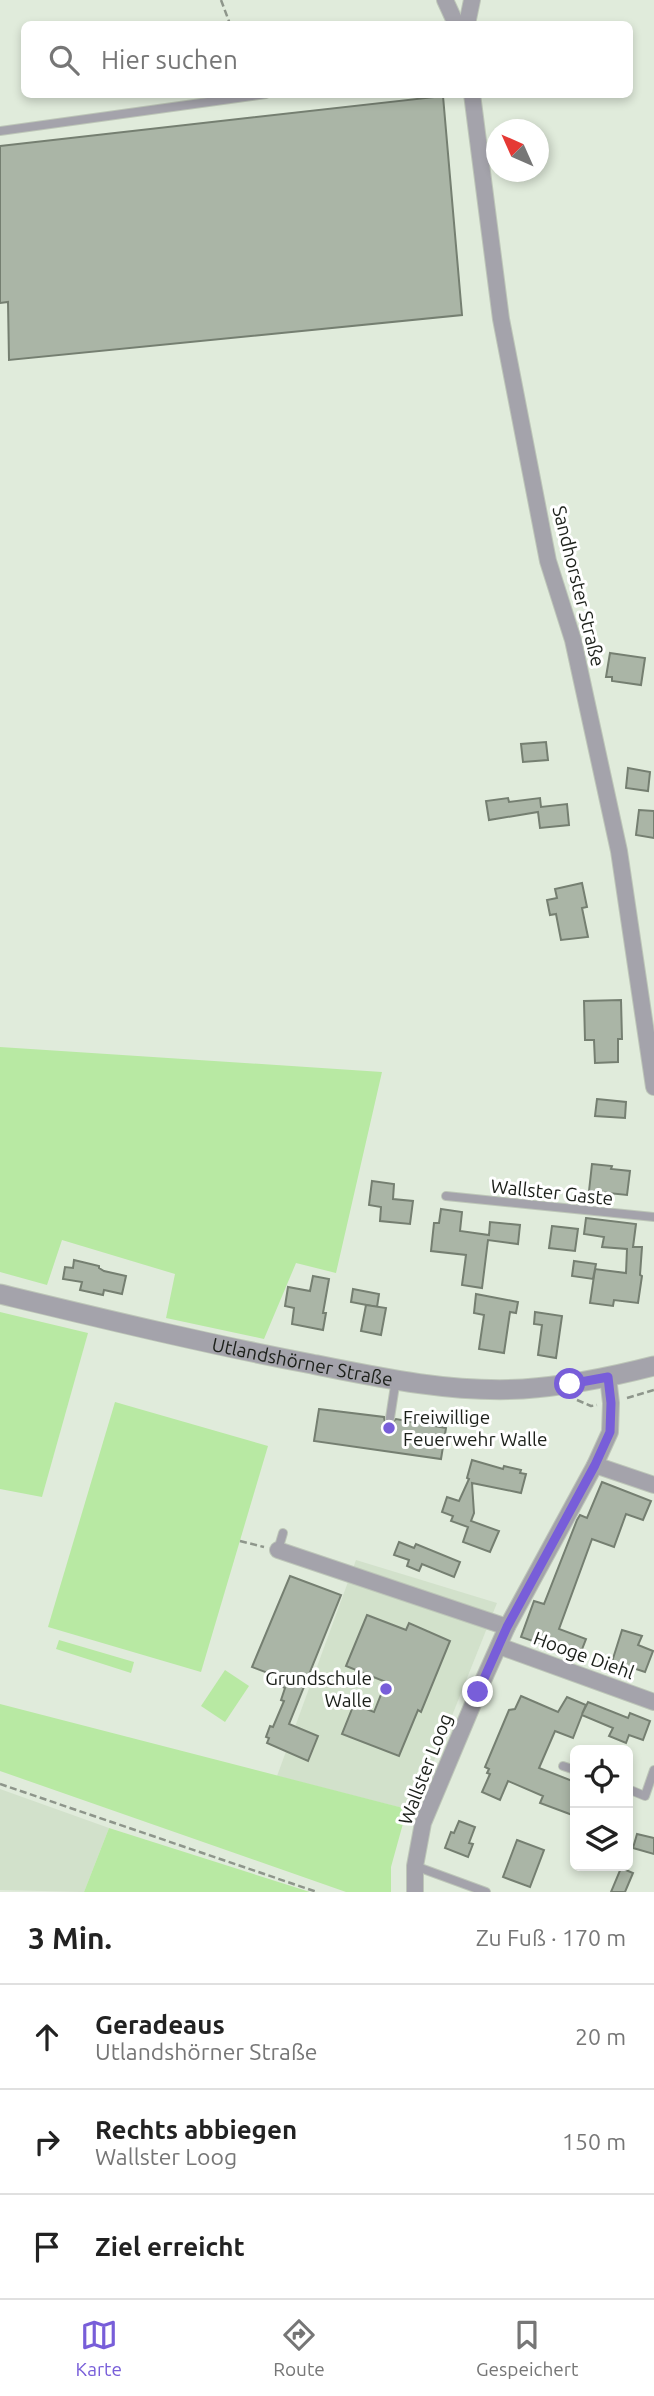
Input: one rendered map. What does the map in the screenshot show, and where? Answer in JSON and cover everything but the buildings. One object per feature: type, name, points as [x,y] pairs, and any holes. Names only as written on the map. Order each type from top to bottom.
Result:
[{"type":"street","points":[[445,0],[455,21]]},
{"type":"street","points":[[468,21],[472,0]]},
{"type":"street","name":"Sandhorster Straße","points":[[473,98],[501,319],[548,561],[573,640],[620,851],[650,1017],[654,1087]]},
{"type":"street","name":"Utlandshörner Straße","points":[[0,1294],[201,1341],[396,1380],[466,1388],[521,1389],[608,1377],[654,1366]]},
{"type":"street","name":"Wallster Loog","points":[[415,1892],[415,1866],[423,1823],[507,1627],[595,1465],[610,1432],[608,1377]]},
{"type":"street","points":[[595,1465],[654,1485]]},
{"type":"street","points":[[278,1550],[507,1627]]},
{"type":"street","name":"Hooge Diehl","points":[[499,1646],[654,1702]]},
{"type":"lane","points":[[0,131],[237,98]]},
{"type":"lane","name":"Wallster Gaste","points":[[446,1196],[654,1217]]},
{"type":"lane","points":[[390,1418],[396,1380]]},
{"type":"lane","points":[[278,1550],[283,1533]]},
{"type":"lane","points":[[563,1766],[570,1768]]},
{"type":"lane","points":[[633,1792],[645,1796],[654,1770]]},
{"type":"lane","points":[[415,1866],[485,1892]]},
{"type":"path","points":[[221,0],[229,21]]},
{"type":"path","points":[[611,1403],[654,1390]]},
{"type":"path","points":[[240,1541],[278,1550]]},
{"type":"path","points":[[0,1784],[317,1892]]},
{"type":"shaded area","name":"Grundschule Walle","points":[[356,1560],[497,1603],[414,1811],[277,1776]]},
{"type":"shaded area","points":[[0,1789],[109,1828],[84,1892],[0,1890]]},
{"type":"green space","points":[[0,1047],[382,1072],[336,1273],[296,1263],[264,1339],[166,1318],[175,1274],[62,1240],[47,1285],[0,1272]]},
{"type":"green space","points":[[0,1312],[88,1333],[42,1497],[0,1489]]},
{"type":"green space","points":[[115,1402],[268,1446],[201,1672],[48,1627]]},
{"type":"green space","points":[[59,1640],[134,1662],[131,1673],[56,1649]]},
{"type":"green space","points":[[225,1670],[249,1686],[225,1722],[201,1706]]},
{"type":"green space","points":[[0,1704],[407,1809],[391,1867],[391,1892],[346,1892],[0,1771]]},
{"type":"green space","points":[[109,1828],[310,1892],[84,1892]]},
{"type":"place","name":"Freiwillige Feuerwehr Walle","points":[[389,1428]]},
{"type":"place","name":"Grundschule Walle","points":[[386,1689]]},
{"type":"route","points":[[478,1692],[507,1627],[595,1465],[610,1432],[608,1377],[570,1384]]}]
